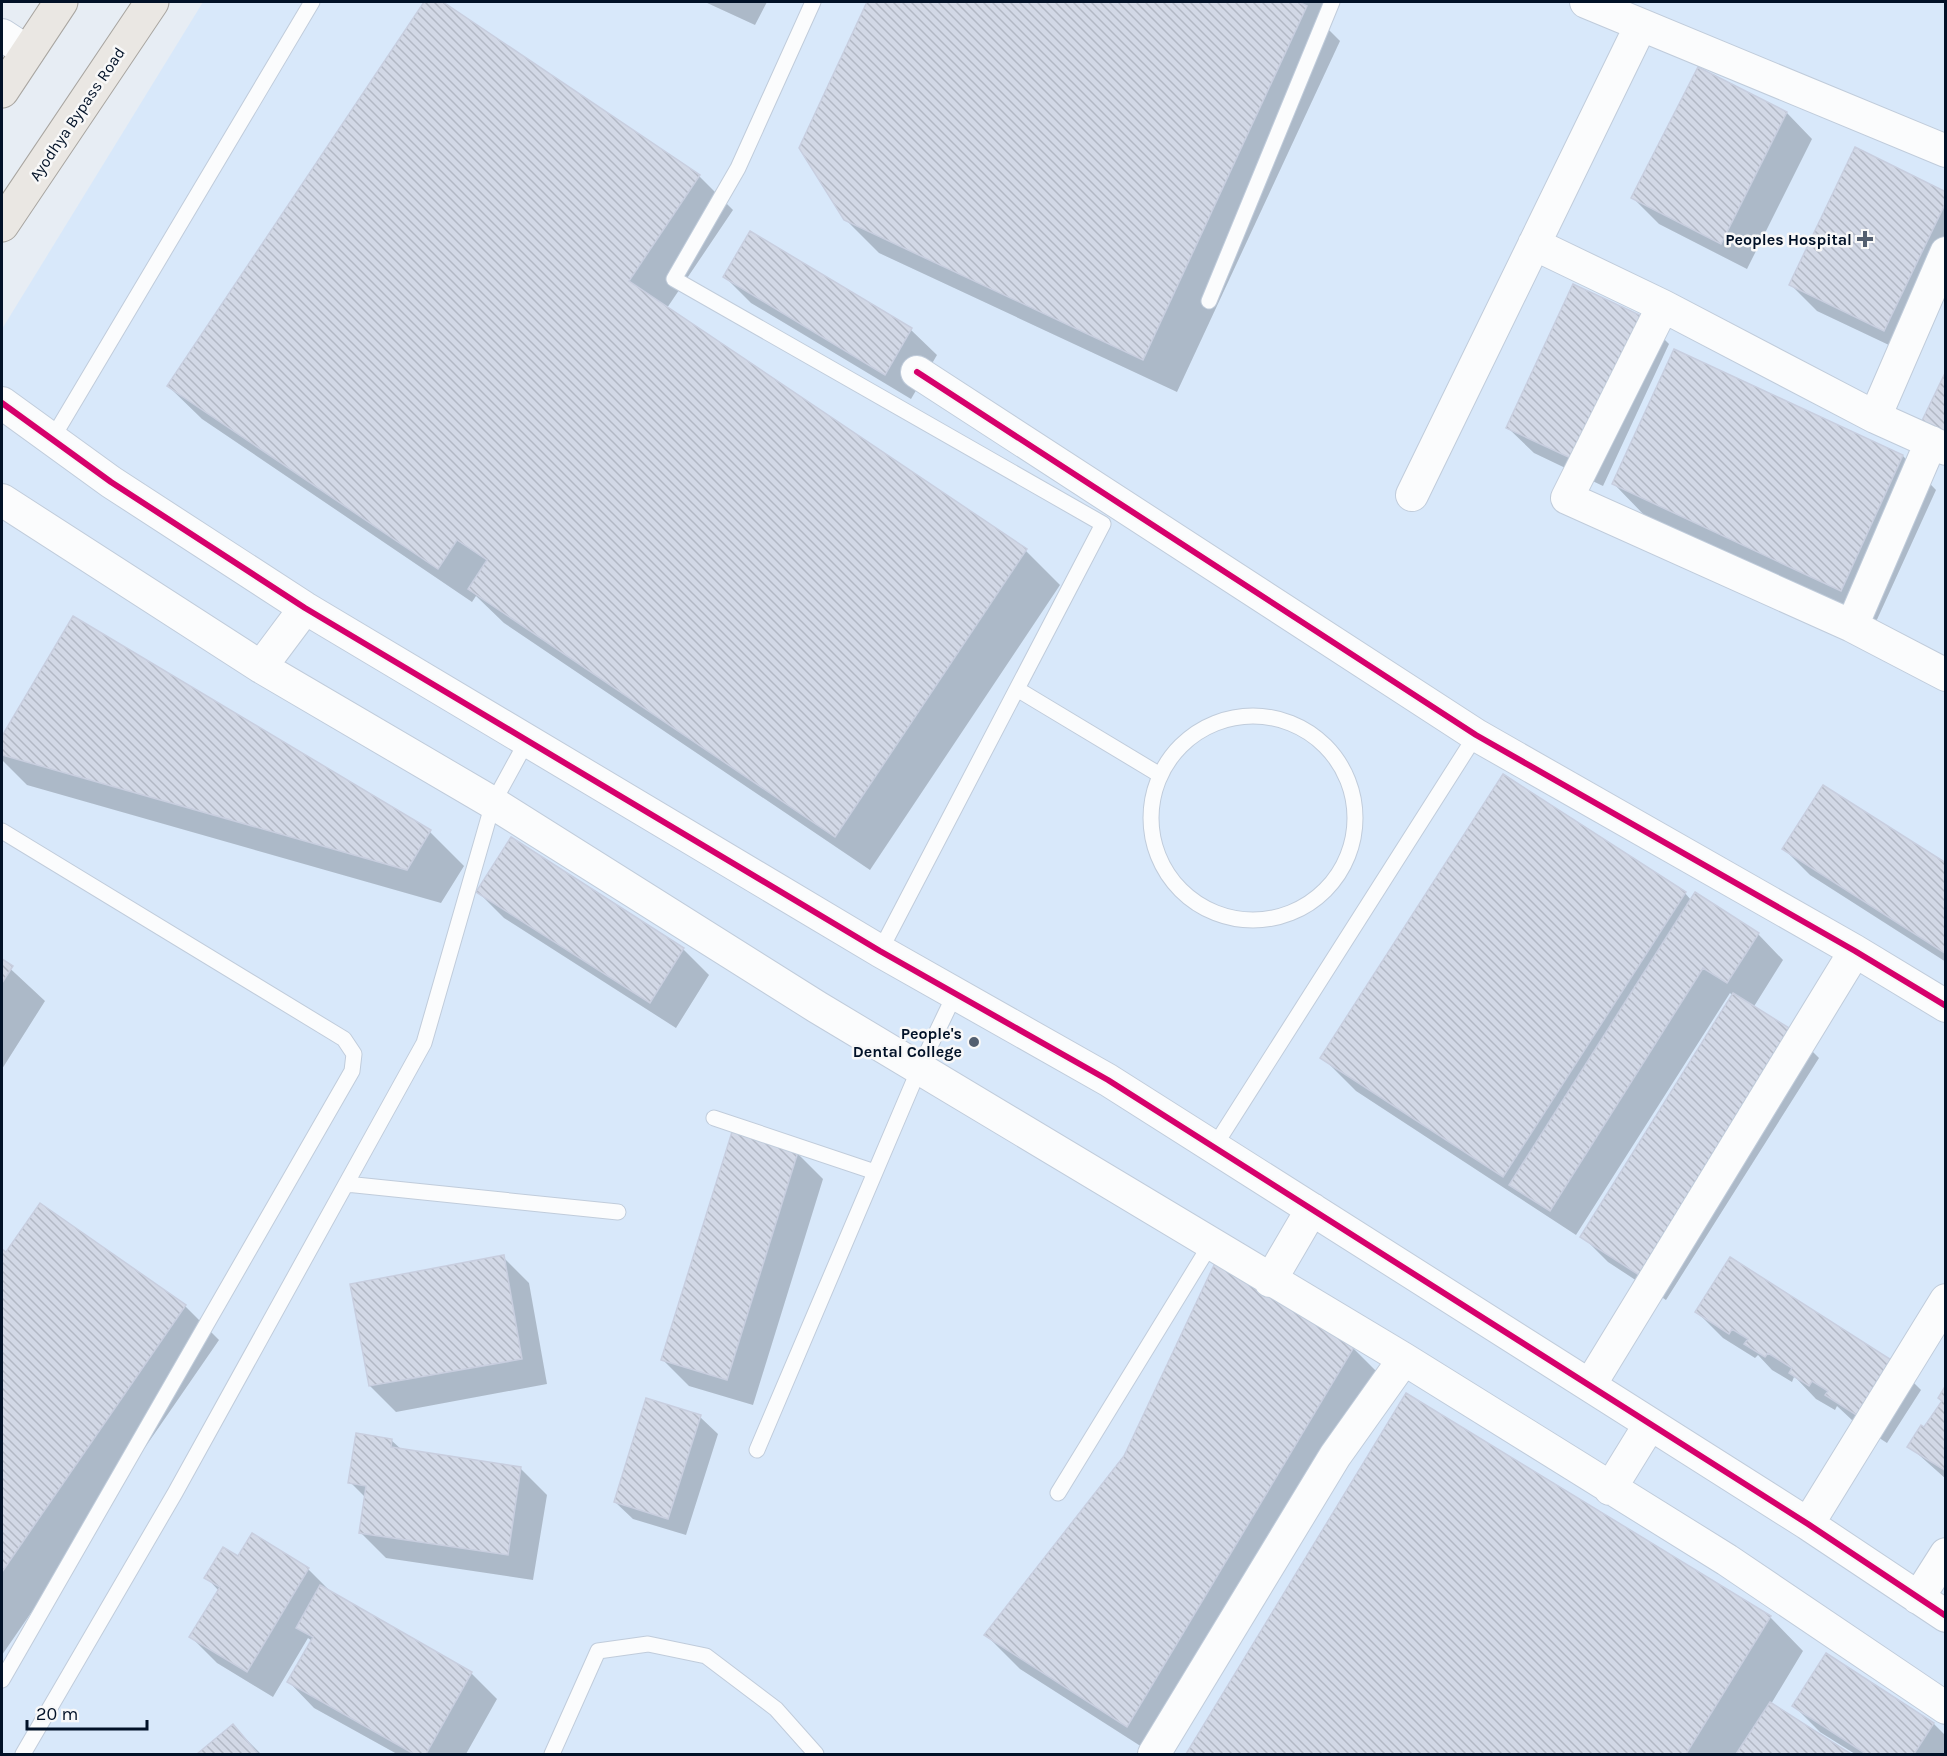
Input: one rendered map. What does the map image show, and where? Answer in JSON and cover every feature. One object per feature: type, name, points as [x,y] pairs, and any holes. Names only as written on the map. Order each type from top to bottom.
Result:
[{"type":"main road","points":[[2,91],[15,43],[61,2]]},
{"type":"main road","name":"Ayodhya Bypass Road","points":[[2,225],[152,2]]},
{"type":"street","points":[[1586,2],[1946,151]]},
{"type":"street","points":[[1412,495],[1641,25]]},
{"type":"street","points":[[1534,244],[1663,306],[1875,417],[1938,445],[1852,626]]},
{"type":"street","points":[[1875,417],[1946,252]]},
{"type":"street","points":[[1663,306],[1567,498],[1852,626],[1946,675]]},
{"type":"street","points":[[917,372],[1476,735],[1855,951],[1946,1006]]},
{"type":"street","points":[[2,403],[111,482],[305,608],[880,951],[1108,1080],[1808,1524],[1946,1616]]},
{"type":"street","points":[[2,500],[261,667],[493,803],[919,1069],[1270,1281],[1404,1359],[1727,1560],[1946,1708]]},
{"type":"street","points":[[261,667],[305,608]]},
{"type":"street","points":[[1590,1385],[1855,951]]},
{"type":"street","points":[[1270,1281],[1312,1209]]},
{"type":"street","points":[[1808,1524],[1946,1300]]},
{"type":"street","points":[[1154,1755],[1335,1456],[1404,1359]]},
{"type":"street","points":[[1610,1488],[1650,1424]]},
{"type":"street","points":[[1918,1598],[1946,1554]]},
{"type":"lane","points":[[52,439],[312,2]]},
{"type":"lane","points":[[813,2],[738,168],[674,279],[1103,524],[880,951]]},
{"type":"lane","points":[[1209,301],[1332,2]]},
{"type":"lane","points":[[1017,689],[1160,775]]},
{"type":"lane","points":[[1235,717],[1270,717],[1303,728],[1330,750],[1347,778],[1355,809],[1352,842],[1340,873],[1318,897],[1290,914],[1258,921],[1226,917],[1196,903],[1172,881],[1156,850],[1151,815],[1160,775],[1176,751],[1203,729],[1235,717]]},
{"type":"lane","points":[[1214,1147],[1476,735]]},
{"type":"lane","points":[[23,1755],[175,1493],[424,1042],[493,803],[528,739]]},
{"type":"lane","points":[[2,831],[344,1039],[354,1054],[352,1071],[2,1680]]},
{"type":"lane","points":[[757,1450],[919,1069],[955,994]]},
{"type":"lane","points":[[714,1118],[875,1172]]},
{"type":"lane","points":[[346,1184],[618,1212]]},
{"type":"lane","points":[[1058,1493],[1210,1245]]},
{"type":"lane","points":[[552,1755],[598,1651],[648,1644],[706,1656],[777,1709],[816,1755]]},
{"type":"shaded area","name":"People's Dental College","points":[[203,2],[1945,2],[1945,1754],[2,1754],[2,329]]},
{"type":"building","points":[[424,2],[443,2],[700,175],[629,281],[1027,549],[835,837],[468,589],[487,560],[457,540],[438,569],[167,386]]},
{"type":"building","points":[[867,2],[1298,2],[1307,6],[1143,360],[844,220],[799,148]]},
{"type":"building","points":[[1698,67],[1787,112],[1721,244],[1631,198]]},
{"type":"building","points":[[1855,147],[1946,192],[1946,202],[1884,331],[1789,285]]},
{"type":"building","points":[[750,231],[912,328],[885,375],[723,277]]},
{"type":"building","points":[[1573,284],[1644,317],[1577,461],[1506,428]]},
{"type":"building","points":[[1674,349],[1903,455],[1841,591],[1612,484]]},
{"type":"building","points":[[1946,371],[1946,443],[1918,429]]},
{"type":"building","points":[[73,616],[431,830],[407,870],[2,755],[2,736]]},
{"type":"building","points":[[1503,774],[1686,892],[1503,1177],[1320,1058]]},
{"type":"building","points":[[1823,785],[1946,863],[1946,954],[1782,849]]},
{"type":"building","points":[[511,837],[684,948],[650,1003],[476,892]]},
{"type":"building","points":[[1695,892],[1759,933],[1727,983],[1703,968],[1550,1211],[1509,1185]]},
{"type":"building","points":[[2,959],[13,966],[2,983]]},
{"type":"building","points":[[1733,993],[1794,1031],[1639,1275],[1580,1237]]},
{"type":"building","points":[[732,1132],[798,1152],[727,1380],[661,1360]]},
{"type":"building","points":[[40,1203],[186,1305],[2,1572],[2,1249],[6,1252]]},
{"type":"building","points":[[504,1255],[522,1359],[369,1386],[350,1284]]},
{"type":"building","points":[[1730,1257],[1896,1363],[1861,1418],[1825,1395],[1828,1391],[1812,1381],[1809,1386],[1789,1373],[1792,1368],[1768,1353],[1765,1357],[1744,1344],[1748,1339],[1732,1329],[1729,1334],[1695,1312]]},
{"type":"building","points":[[1215,1263],[1354,1347],[1127,1727],[984,1635],[1124,1456]]},
{"type":"building","points":[[1946,1385],[1946,1471],[1907,1447],[1921,1425],[1924,1427],[1942,1401],[1938,1398]]},
{"type":"building","points":[[1406,1393],[1771,1616],[1686,1754],[1186,1754]]},
{"type":"building","points":[[646,1398],[701,1415],[668,1519],[614,1502]]},
{"type":"building","points":[[356,1433],[392,1439],[391,1447],[521,1467],[508,1555],[359,1533],[366,1486],[348,1483]]},
{"type":"building","points":[[252,1533],[309,1568],[247,1672],[189,1637],[220,1587],[204,1578],[223,1547],[238,1556]]},
{"type":"building","points":[[320,1585],[472,1672],[426,1754],[414,1754],[287,1682],[313,1637],[296,1628]]},
{"type":"building","points":[[1826,1653],[1934,1723],[1914,1754],[1866,1754],[1792,1706]]},
{"type":"building","points":[[1770,1702],[1851,1754],[1736,1754]]},
{"type":"building","points":[[233,1724],[258,1754],[197,1754]]},
{"type":"cycle path","points":[[917,372],[1476,735],[1855,951],[1946,1006]]},
{"type":"cycle path","points":[[2,403],[111,482],[305,608],[880,951],[1108,1080],[1808,1524],[1946,1616]]},
{"type":"place","name":"Peoples Hospital","points":[[1865,239]]},
{"type":"place","name":"People's Dental College","points":[[974,1042]]}]
